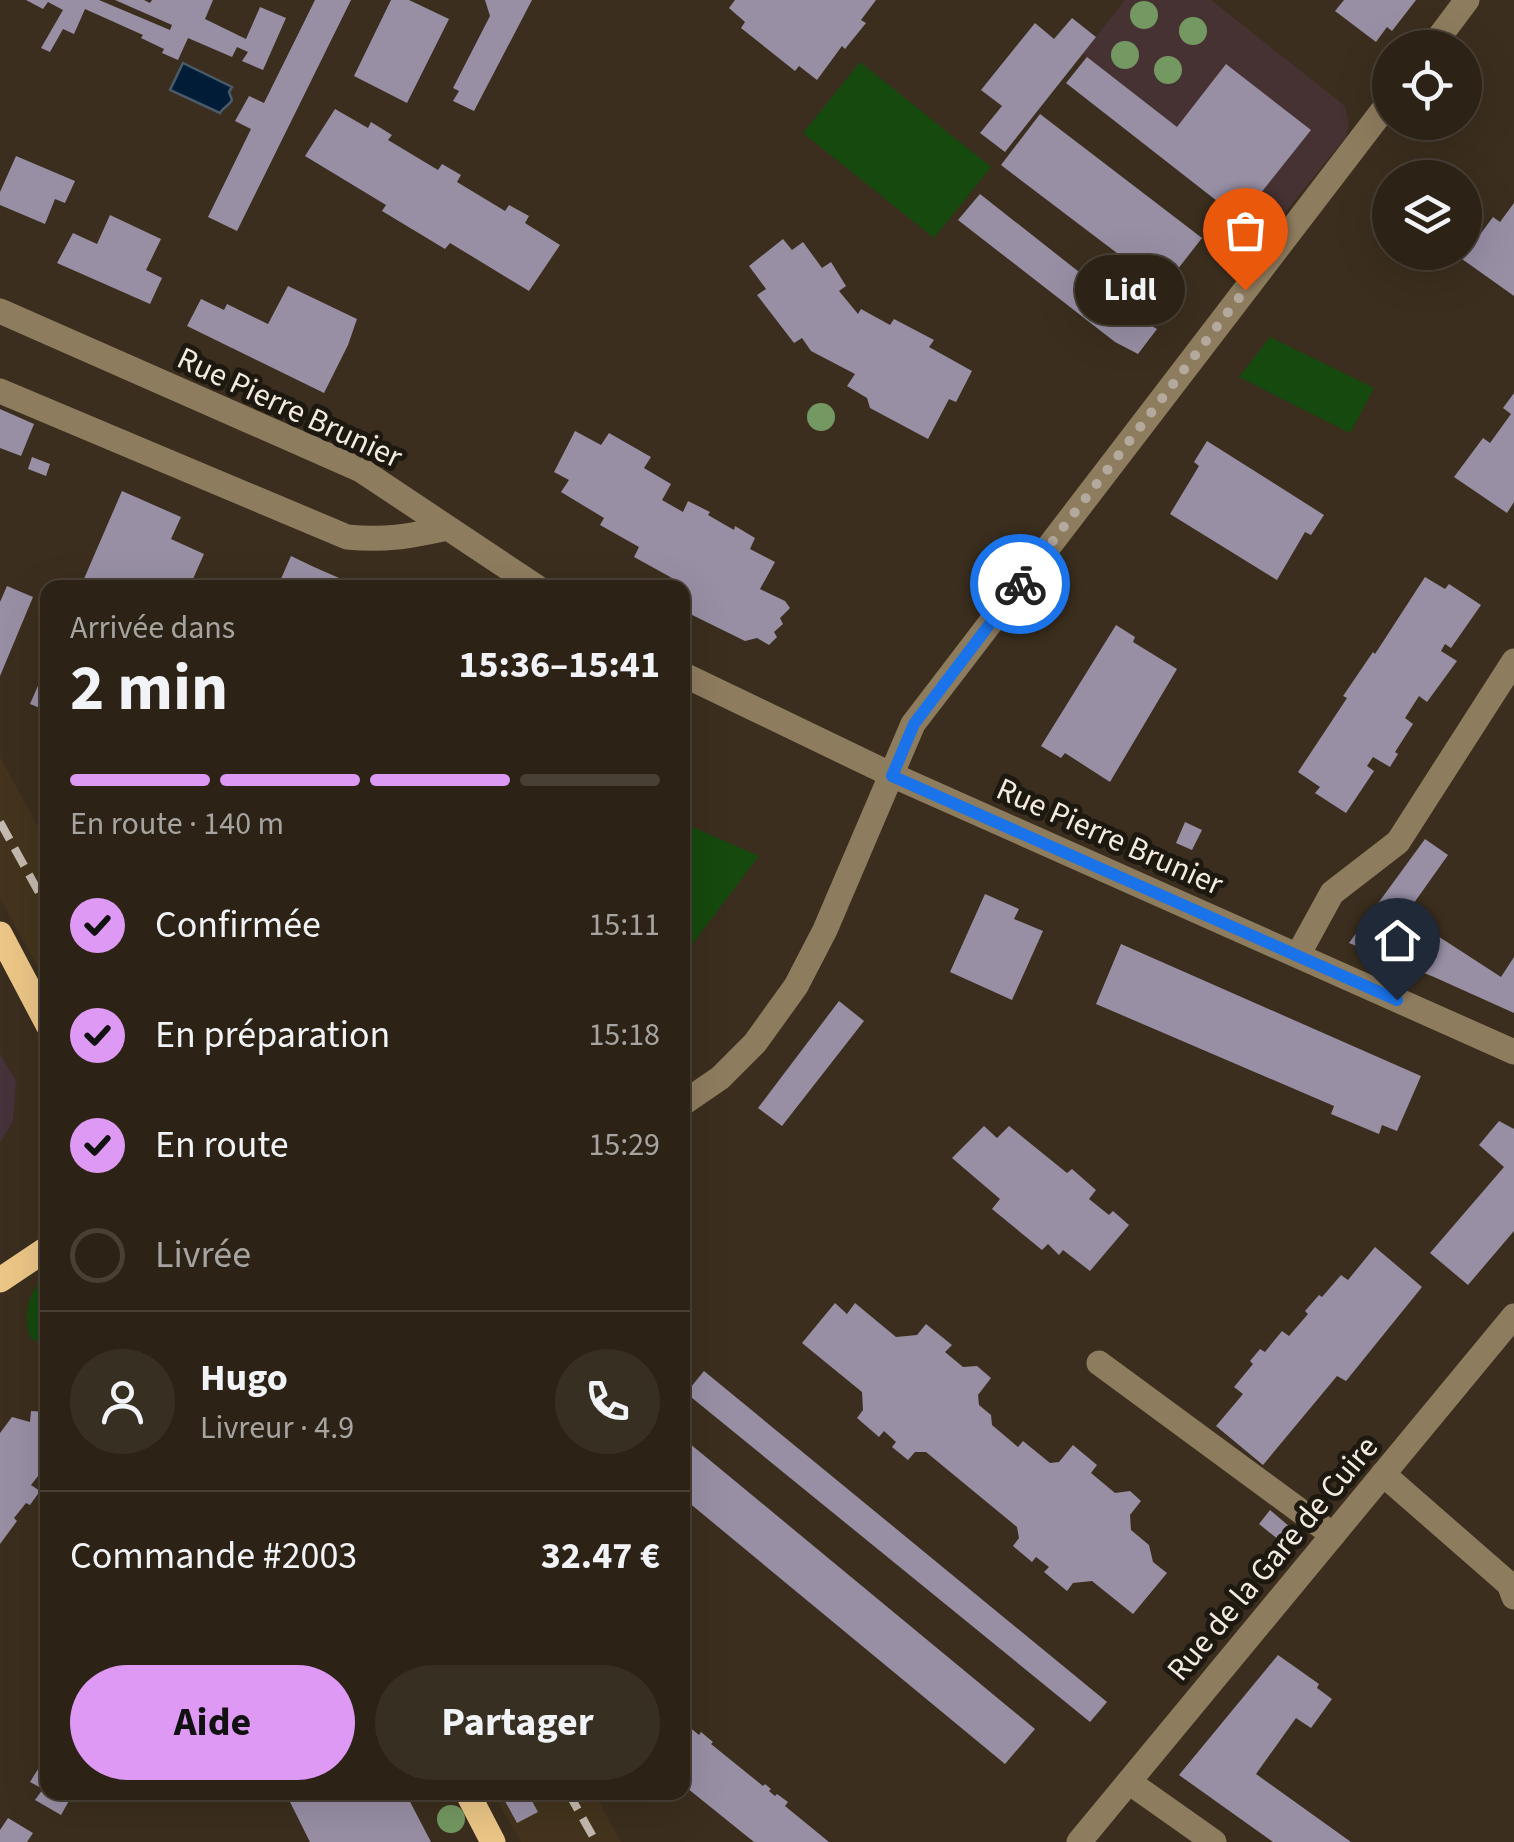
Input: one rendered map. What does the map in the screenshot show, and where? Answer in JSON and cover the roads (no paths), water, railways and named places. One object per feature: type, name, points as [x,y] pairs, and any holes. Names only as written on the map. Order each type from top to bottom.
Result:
[{"type":"main road","points":[[0,934],[40,1010]]},
{"type":"main road","points":[[0,1280],[40,1253]]},
{"type":"main road","points":[[471,1800],[494,1842]]},
{"type":"street","points":[[1444,30],[1467,0]]},
{"type":"street","points":[[690,1099],[720,1078],[755,1044],[796,986],[825,930],[914,724],[1372,124]]},
{"type":"street","name":"Rue Pierre Brunier","points":[[0,311],[361,470],[526,580]]},
{"type":"street","points":[[0,391],[347,538],[379,540],[448,528]]},
{"type":"street","points":[[1298,955],[1332,893],[1398,842],[1514,661]]},
{"type":"street","name":"Rue Pierre Brunier","points":[[690,678],[892,776],[1514,1052]]},
{"type":"street","name":"Rue de la Gare de Cuire","points":[[1079,1842],[1514,1316]]},
{"type":"street","points":[[1099,1363],[1332,1536]]},
{"type":"street","points":[[1383,1474],[1509,1584],[1514,1597]]},
{"type":"street","points":[[1129,1782],[1214,1842]]},
{"type":"water","points":[[183,63],[232,87],[232,100],[220,113],[170,90]]},
{"type":"railway","points":[[0,822],[40,894]]},
{"type":"railway","points":[[572,1800],[596,1842]]},
{"type":"place","name":"Lidl","points":[[1245,290]]}]
